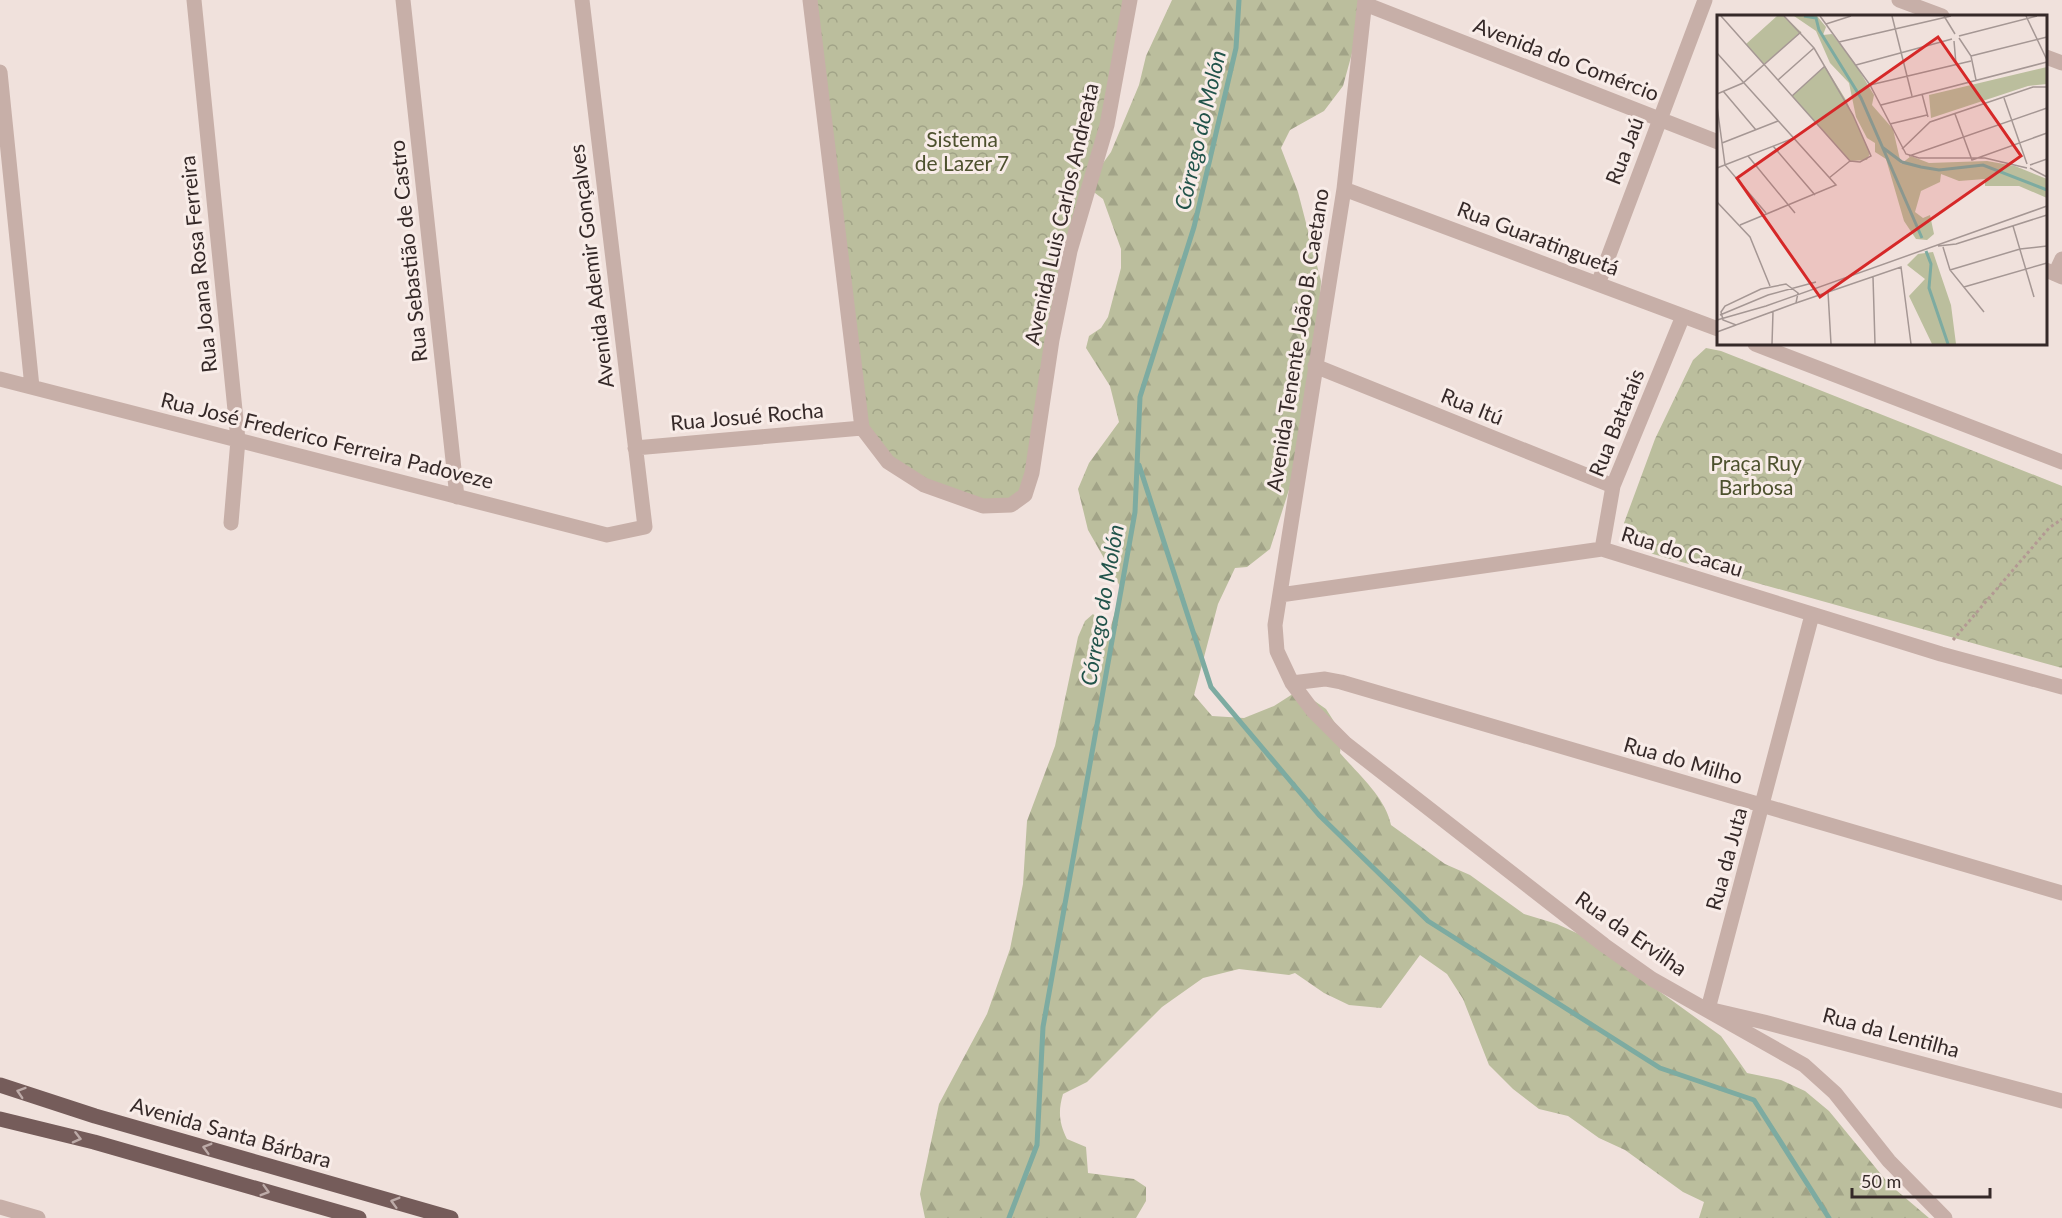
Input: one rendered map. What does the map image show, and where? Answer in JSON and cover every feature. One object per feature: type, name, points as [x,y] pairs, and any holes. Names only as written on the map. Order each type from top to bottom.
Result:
[{"type":"main road","name":"Avenida Santa Bárbara","points":[[0,1085],[94,1116],[451,1218]]},
{"type":"main road","points":[[0,1119],[94,1142],[359,1218]]},
{"type":"street","name":"Rua Joana Rosa Ferreira","points":[[194,0],[238,440],[231,523]]},
{"type":"street","name":"Rua Sebastião de Castro","points":[[403,0],[457,496]]},
{"type":"street","points":[[810,0],[862,428]]},
{"type":"street","name":"Avenida Luis Carlos Andreata","points":[[862,428],[888,462],[924,485],[983,506],[1011,506],[1025,495],[1032,473],[1052,340],[1070,251],[1107,125],[1130,0]]},
{"type":"street","name":"Rua Jaú","points":[[1598,284],[1705,0]]},
{"type":"street","points":[[1899,0],[1939,15]]},
{"type":"street","name":"Avenida Ademir Gonçalves","points":[[578,1],[645,527]]},
{"type":"street","name":"Avenida do Comércio","points":[[1365,2],[1717,141]]},
{"type":"street","name":"Avenida Tenente João B. Caetano","points":[[1292,683],[1276,651],[1275,626],[1344,189],[1365,2]]},
{"type":"street","points":[[2047,57],[2062,63]]},
{"type":"street","points":[[0,72],[32,387]]},
{"type":"street","name":"Rua Guaratinguetá","points":[[1344,189],[1717,328]]},
{"type":"street","points":[[2054,274],[2062,259]]},
{"type":"street","name":"Rua Batatais","points":[[1602,549],[1612,486],[1683,316]]},
{"type":"street","points":[[1758,345],[2062,462]]},
{"type":"street","name":"Rua Itú","points":[[1316,366],[1612,486]]},
{"type":"street","name":"Rua José Frederico Ferreira Padoveze","points":[[0,379],[607,535],[645,527]]},
{"type":"street","name":"Rua Josué Rocha","points":[[635,448],[862,428]]},
{"type":"street","name":"Rua do Cacau","points":[[1280,595],[1602,549],[1941,654],[2062,687]]},
{"type":"street","name":"Rua da Juta","points":[[1708,1009],[1812,615]]},
{"type":"street","name":"Rua do Milho","points":[[1292,683],[1325,679],[1341,682],[2062,893]]},
{"type":"street","name":"Rua da Ervilha","points":[[1292,683],[1313,711],[1346,744],[1604,945],[1652,979],[1804,1065],[1835,1093],[1889,1161],[1945,1218]]},
{"type":"street","name":"Rua da Lentilha","points":[[1708,1009],[2062,1101]]},
{"type":"street","points":[[0,1207],[38,1218]]},
{"type":"path","points":[[1941,654],[2049,528],[2062,519]]},
{"type":"green space","name":"Sistema de Lazer 7","points":[[810,0],[1129,0],[1025,495],[983,506],[888,462],[862,428]]},
{"type":"green space","points":[[1172,0],[1362,0],[1360,24],[1343,86],[1324,111],[1290,130],[1281,148],[1298,192],[1321,281],[1313,415],[1270,549],[1247,567],[1235,568],[1218,604],[1194,695],[1212,716],[1244,718],[1274,706],[1299,690],[1326,709],[1342,734],[1340,753],[1377,796],[1391,825],[1445,864],[1470,875],[1524,914],[1557,924],[1583,936],[1721,1036],[1747,1073],[1781,1080],[1805,1091],[1829,1111],[1889,1184],[1929,1218],[1699,1218],[1704,1202],[1683,1192],[1625,1150],[1599,1138],[1568,1116],[1539,1109],[1513,1089],[1489,1065],[1463,999],[1447,974],[1420,955],[1381,1008],[1349,1005],[1324,993],[1295,973],[1289,975],[1239,969],[1203,978],[1162,1007],[1087,1082],[1063,1094],[1060,1106],[1062,1128],[1067,1139],[1086,1147],[1088,1173],[1134,1179],[1146,1187],[1146,1201],[1136,1218],[925,1218],[920,1194],[939,1104],[987,1014],[1010,949],[1023,884],[1027,821],[1055,746],[1078,637],[1085,621],[1093,614],[1102,623],[1107,642],[1121,588],[1088,530],[1078,489],[1089,463],[1119,422],[1110,386],[1086,348],[1089,336],[1101,328],[1108,317],[1121,268],[1121,249],[1103,199],[1091,190],[1078,198],[1111,152],[1139,85],[1146,56]]},
{"type":"green space","name":"Praça Ruy Barbosa","points":[[1706,348],[1721,351],[2062,486],[2062,668],[1653,554],[1640,545],[1629,533],[1624,523],[1655,439],[1693,360]]},
{"type":"waterway","name":"Córrego do Molón","points":[[1009,1218],[1037,1145],[1043,1027],[1135,512],[1140,397],[1194,227],[1236,48],[1239,0]]},
{"type":"waterway","points":[[1139,465],[1211,687],[1319,815],[1428,921],[1660,1068],[1754,1100],[1829,1218]]}]
